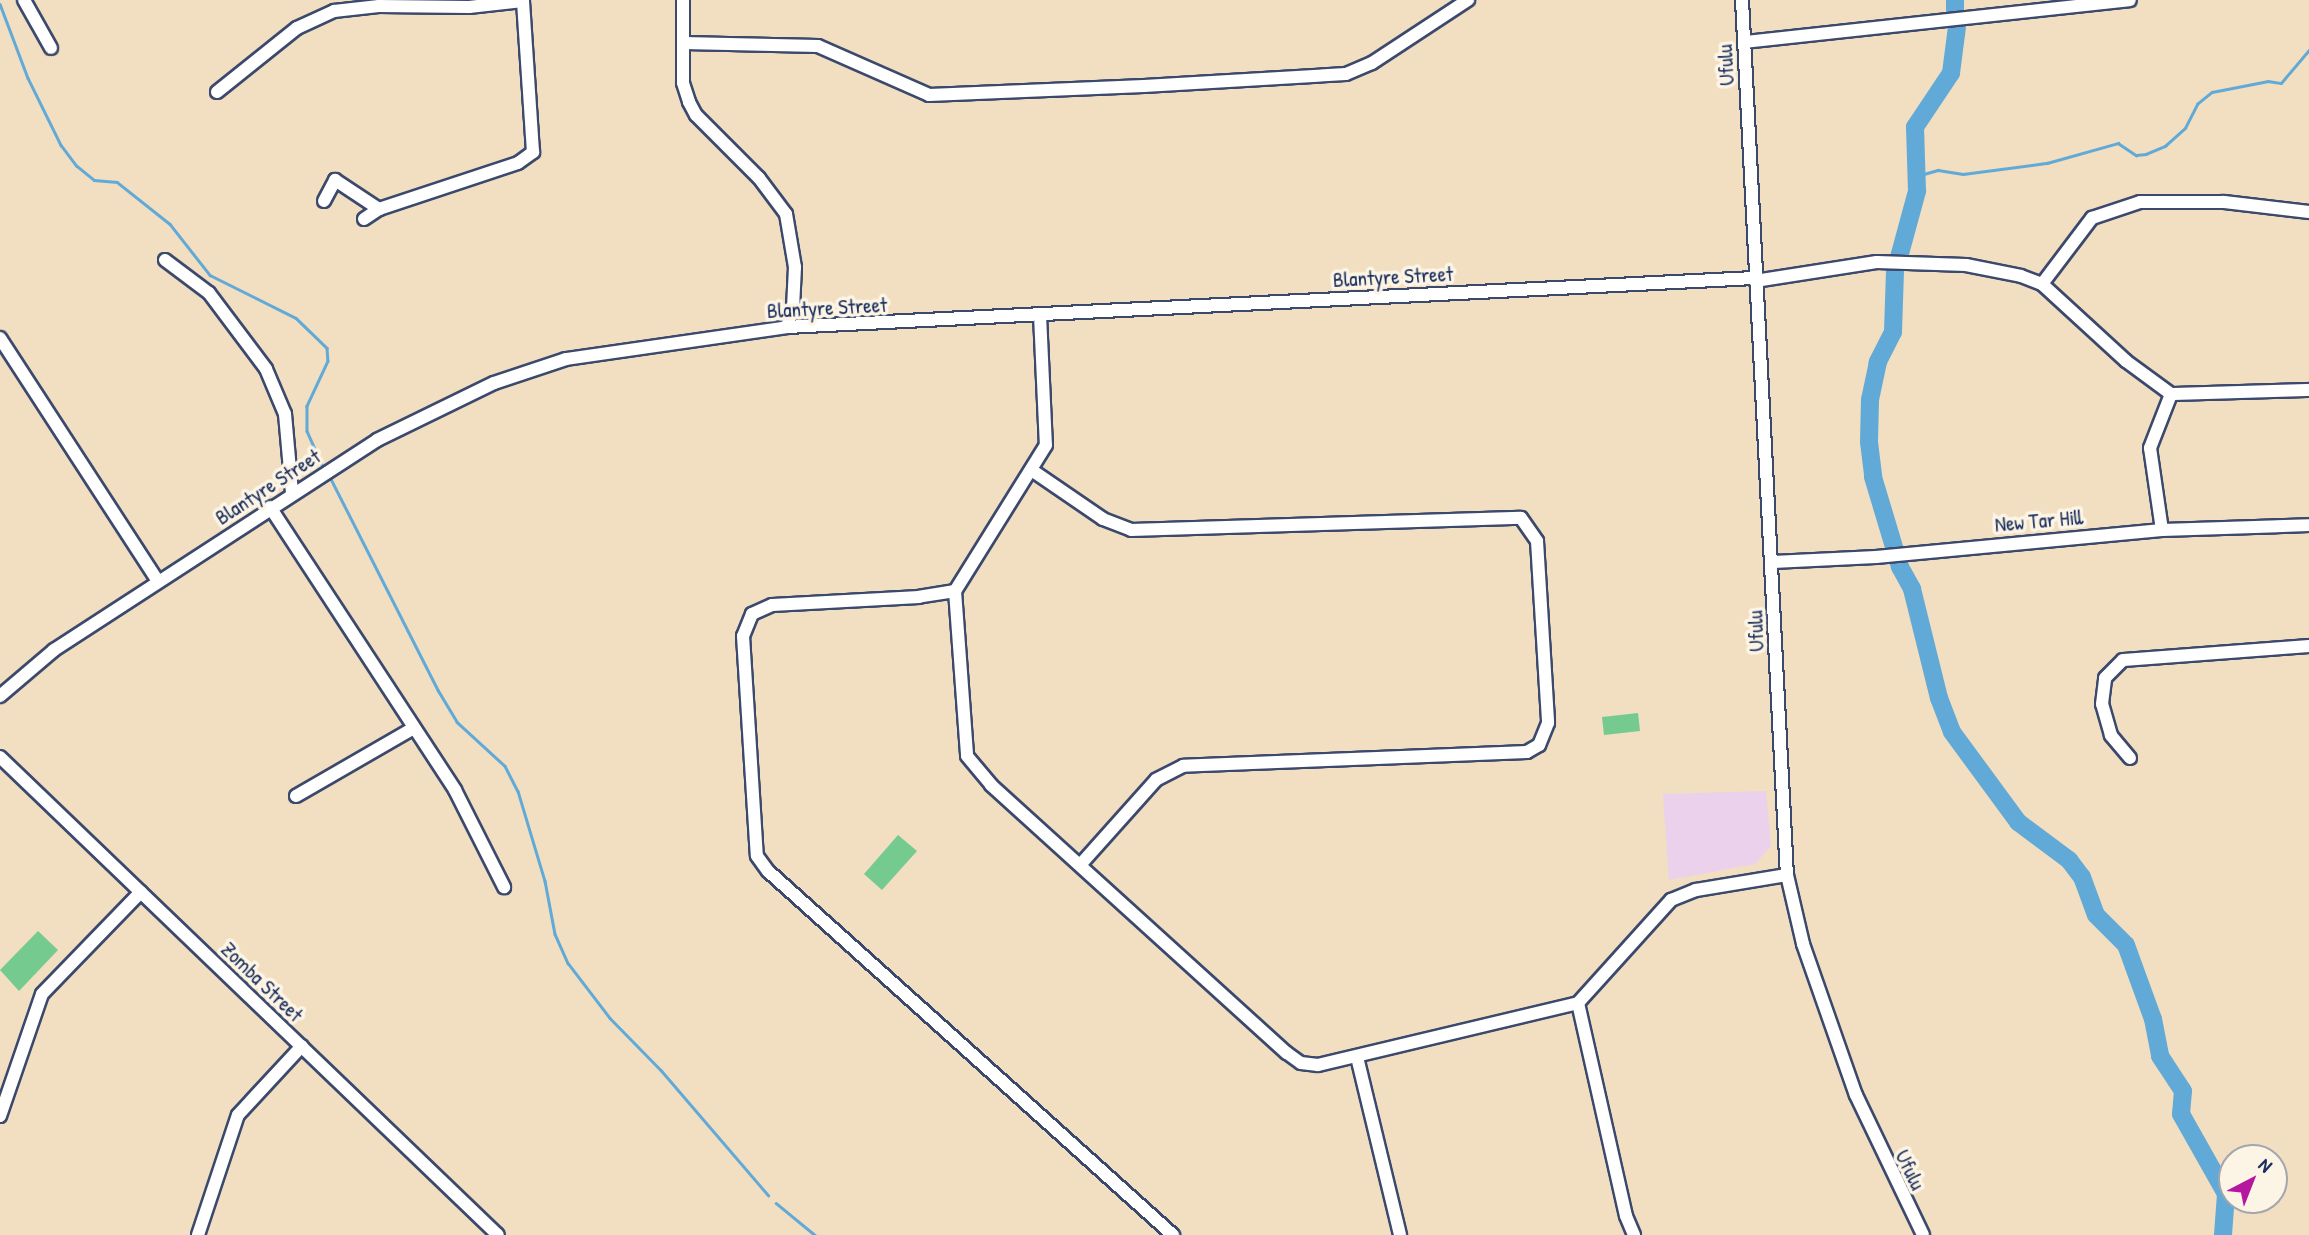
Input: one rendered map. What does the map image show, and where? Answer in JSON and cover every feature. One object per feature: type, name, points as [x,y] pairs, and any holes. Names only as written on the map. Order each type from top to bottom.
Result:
[{"type":"street","points":[[24,0],[51,48]]},
{"type":"street","points":[[217,92],[297,28],[334,11],[379,6],[469,7],[523,0],[533,152],[517,163],[379,209],[364,219]]},
{"type":"street","points":[[683,0],[683,83],[696,115],[760,178],[786,214],[795,267],[793,308],[788,327]]},
{"type":"street","points":[[684,43],[818,46],[929,95],[1144,86],[1346,74],[1372,63],[1468,0]]},
{"type":"street","name":"Ufulu","points":[[1742,0],[1754,279],[1773,562],[1787,875],[1803,944],[1856,1094],[1923,1235]]},
{"type":"street","points":[[1745,41],[2130,0]]},
{"type":"street","points":[[324,201],[331,176],[379,209]]},
{"type":"street","points":[[2309,212],[2235,202],[2140,202],[2092,218],[2042,284],[2126,361],[2171,394],[2309,390]]},
{"type":"street","points":[[165,260],[209,293],[266,369],[285,414],[292,493]]},
{"type":"street","name":"Blantyre Street","points":[[0,696],[54,650],[377,440],[494,383],[535,368],[611,351],[788,327],[1754,279],[1892,262],[1966,265],[2042,284]]},
{"type":"street","points":[[1040,315],[1045,445],[1033,471],[956,591],[967,756],[991,785],[1294,1058],[1318,1065],[1578,1003],[1671,900],[1696,890],[1787,875]]},
{"type":"street","points":[[0,338],[158,581]]},
{"type":"street","points":[[2162,530],[2150,448],[2171,394]]},
{"type":"street","points":[[1033,471],[1094,513],[1131,530],[1521,518],[1537,541],[1548,723],[1539,745],[1527,752],[1183,766],[1156,780],[1081,864]]},
{"type":"street","points":[[270,508],[412,729],[455,790],[503,887]]},
{"type":"street","name":"New Tar Hill","points":[[1773,562],[1876,557],[1914,551],[2162,530],[2309,525]]},
{"type":"street","points":[[956,591],[919,597],[772,605],[752,614],[743,636],[757,856],[768,871],[1173,1235]]},
{"type":"street","points":[[2130,758],[2111,735],[2102,704],[2105,678],[2123,660],[2309,646]]},
{"type":"street","points":[[296,796],[412,729]]},
{"type":"street","name":"Zomba Street","points":[[0,757],[498,1235]]},
{"type":"street","points":[[0,1116],[42,994],[141,892]]},
{"type":"street","points":[[1578,1003],[1626,1216],[1634,1235]]},
{"type":"street","points":[[198,1235],[238,1115],[302,1046]]},
{"type":"street","points":[[1357,1057],[1400,1235]]},
{"type":"shaded area","points":[[1766,791],[1771,846],[1755,864],[1669,880],[1663,794]]},
{"type":"green space","points":[[1638,713],[1640,731],[1604,735],[1602,717]]},
{"type":"green space","points":[[898,835],[917,851],[882,890],[864,874]]},
{"type":"green space","points":[[38,931],[58,950],[19,991],[0,970]]},
{"type":"waterway","points":[[1955,0],[1955,10]]},
{"type":"waterway","points":[[0,4],[28,78],[61,145],[77,166],[94,180],[117,182],[170,224],[210,275],[296,318],[327,348],[328,361],[307,406],[307,431],[322,465]]},
{"type":"waterway","points":[[1898,261],[1917,191],[1915,127],[1951,73],[1957,27]]},
{"type":"waterway","points":[[1917,176],[1938,170],[1963,174],[2047,163],[2118,143],[2136,155],[2146,154],[2165,146],[2185,128],[2197,104],[2212,92],[2268,81],[2281,83],[2309,50]]},
{"type":"waterway","points":[[1895,271],[1893,332],[1878,362],[1870,400],[1869,442],[1873,477],[1900,567],[1912,589],[1939,698],[1952,732],[2018,822],[2069,860],[2082,877],[2096,915],[2126,945],[2153,1019],[2160,1056],[2183,1091],[2181,1114],[2226,1194],[2223,1235]]},
{"type":"waterway","points":[[330,477],[438,690],[457,722],[505,766],[518,791],[545,881],[555,934],[568,963],[610,1018],[661,1070],[768,1195]]},
{"type":"waterway","points":[[776,1203],[815,1235]]}]
